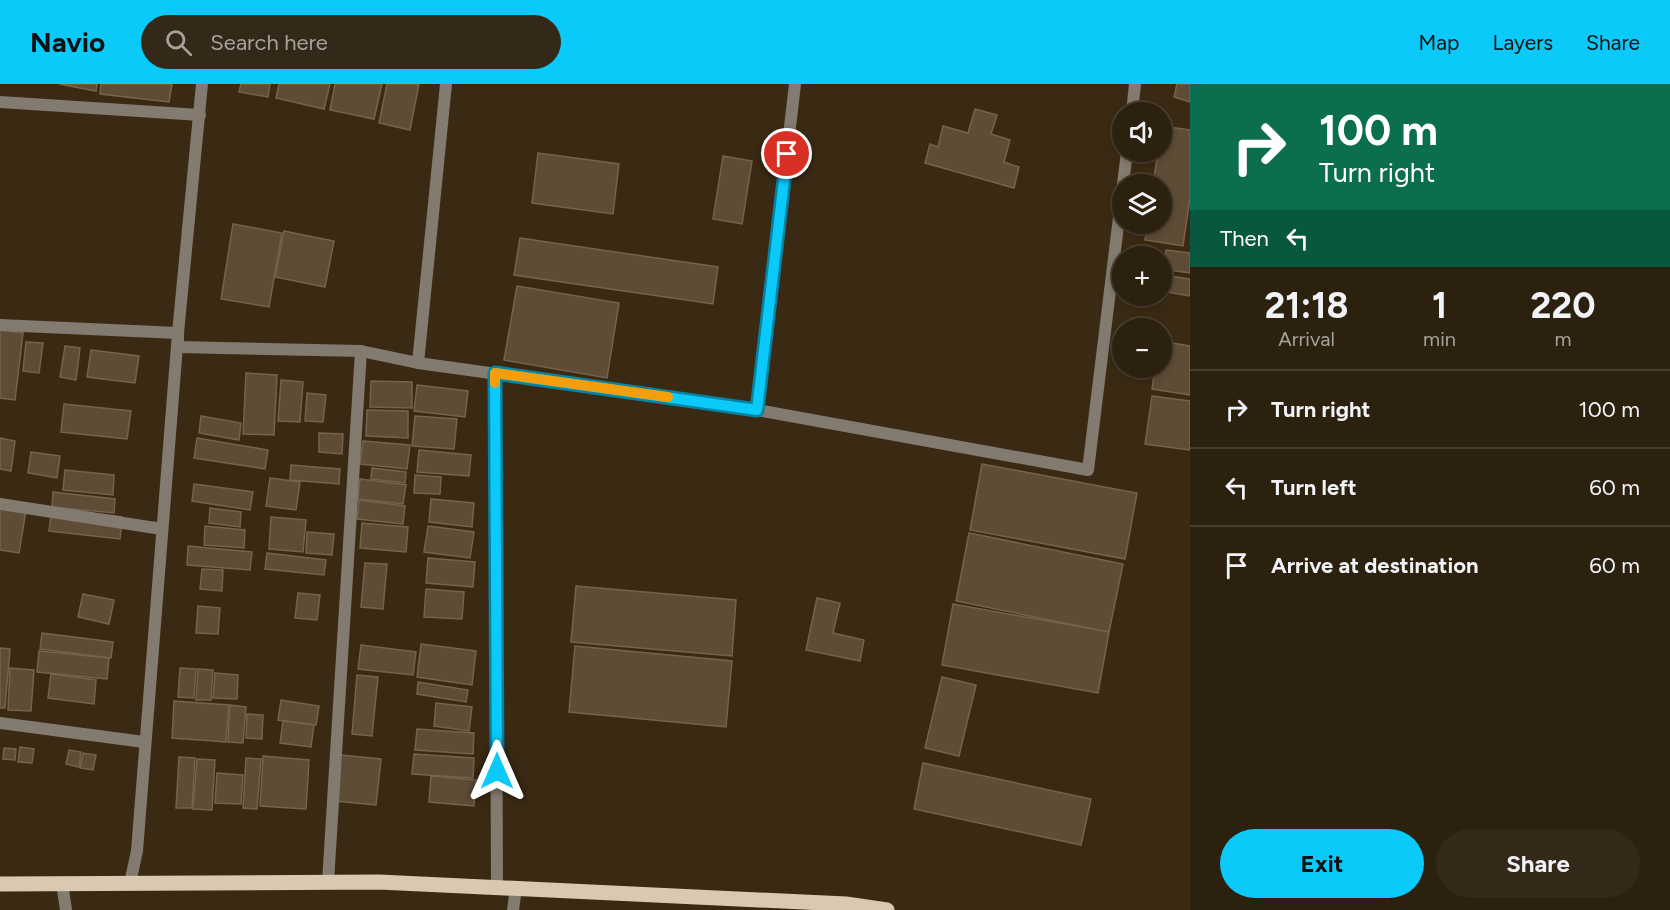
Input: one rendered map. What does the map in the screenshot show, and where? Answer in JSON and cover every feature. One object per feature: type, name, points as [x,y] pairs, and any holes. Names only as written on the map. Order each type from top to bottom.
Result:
[{"type":"main road","points":[[0,884],[328,882],[516,888],[846,904],[887,910]]},
{"type":"street","points":[[130,883],[137,851],[178,333],[202,84]]},
{"type":"street","points":[[418,363],[446,84]]},
{"type":"street","points":[[757,410],[795,84]]},
{"type":"street","points":[[1133,102],[1135,84]]},
{"type":"street","points":[[0,102],[200,115]]},
{"type":"street","points":[[178,333],[178,347],[361,351],[418,363],[757,410],[1088,471],[1117,234]]},
{"type":"street","points":[[0,325],[178,333]]},
{"type":"street","points":[[328,882],[361,351]]},
{"type":"street","points":[[495,373],[497,888]]},
{"type":"street","points":[[0,504],[162,529]]},
{"type":"street","points":[[0,723],[144,742]]},
{"type":"street","points":[[62,883],[66,910]]},
{"type":"street","points":[[513,910],[516,888]]},
{"type":"building","points":[[59,84],[97,84],[96,91]]},
{"type":"building","points":[[101,84],[172,84],[169,102],[100,94]]},
{"type":"building","points":[[241,84],[270,84],[268,97],[239,92]]},
{"type":"building","points":[[279,84],[330,84],[324,109],[276,98]]},
{"type":"building","points":[[335,84],[382,84],[374,119],[330,110]]},
{"type":"building","points":[[387,84],[419,84],[410,130],[379,123]]},
{"type":"building","points":[[1177,84],[1190,84],[1190,102],[1174,97]]},
{"type":"building","points":[[975,109],[997,115],[991,134],[1010,140],[1004,162],[1019,167],[1014,188],[925,163],[930,144],[938,147],[943,126],[968,133]]},
{"type":"building","points":[[1172,127],[1190,130],[1190,198],[1183,246],[1145,240],[1146,234],[1172,234],[1172,174],[1155,174],[1156,162],[1172,162]]},
{"type":"building","points":[[538,153],[619,164],[613,214],[532,203]]},
{"type":"building","points":[[723,156],[752,161],[742,224],[713,219]]},
{"type":"building","points":[[233,224],[282,233],[269,307],[221,299]]},
{"type":"building","points":[[284,231],[334,241],[325,287],[275,277]]},
{"type":"building","points":[[520,238],[718,267],[713,304],[514,275]]},
{"type":"building","points":[[1172,251],[1190,253],[1190,273],[1172,270]]},
{"type":"building","points":[[1172,276],[1190,279],[1190,296],[1172,293]]},
{"type":"building","points":[[517,286],[619,303],[607,378],[504,360]]},
{"type":"building","points":[[0,330],[23,333],[15,400],[0,398]]},
{"type":"building","points":[[26,342],[43,343],[39,373],[23,371]]},
{"type":"building","points":[[1172,343],[1190,346],[1190,395],[1152,389],[1154,378],[1172,378]]},
{"type":"building","points":[[65,346],[80,348],[76,380],[60,377]]},
{"type":"building","points":[[91,350],[139,356],[135,383],[87,377]]},
{"type":"building","points":[[246,373],[277,375],[274,435],[243,434]]},
{"type":"building","points":[[281,380],[303,382],[300,422],[278,421]]},
{"type":"building","points":[[371,381],[412,382],[412,408],[370,407]]},
{"type":"building","points":[[417,385],[468,391],[465,417],[414,411]]},
{"type":"building","points":[[307,393],[326,395],[323,422],[305,421]]},
{"type":"building","points":[[1152,396],[1190,401],[1190,450],[1145,444]]},
{"type":"building","points":[[64,404],[131,411],[127,439],[61,432]]},
{"type":"building","points":[[367,410],[408,411],[408,438],[366,436]]},
{"type":"building","points":[[201,416],[241,423],[239,440],[199,433]]},
{"type":"building","points":[[415,416],[457,419],[454,449],[412,446]]},
{"type":"building","points":[[319,433],[343,434],[342,454],[319,452]]},
{"type":"building","points":[[0,438],[15,441],[11,471],[0,469]]},
{"type":"building","points":[[197,438],[268,450],[265,469],[194,458]]},
{"type":"building","points":[[363,441],[410,445],[407,469],[360,464]]},
{"type":"building","points":[[419,450],[471,455],[469,476],[417,472]]},
{"type":"building","points":[[31,452],[60,456],[57,478],[28,473]]},
{"type":"building","points":[[982,464],[1137,493],[1125,559],[970,530]]},
{"type":"building","points":[[291,465],[340,469],[339,484],[290,480]]},
{"type":"building","points":[[372,468],[406,472],[405,483],[371,479]]},
{"type":"building","points":[[65,470],[114,475],[113,495],[63,490]]},
{"type":"building","points":[[415,475],[441,477],[440,494],[414,493]]},
{"type":"building","points":[[270,478],[300,482],[296,510],[266,506]]},
{"type":"building","points":[[360,479],[406,485],[403,504],[358,499]]},
{"type":"building","points":[[194,484],[253,492],[250,510],[192,501]]},
{"type":"building","points":[[53,492],[115,499],[114,513],[52,507]]},
{"type":"building","points":[[431,499],[474,503],[472,527],[429,522]]},
{"type":"building","points":[[359,500],[405,506],[403,524],[357,519]]},
{"type":"building","points":[[0,504],[27,504],[19,553],[0,550]]},
{"type":"building","points":[[52,508],[122,517],[120,539],[49,531]]},
{"type":"building","points":[[210,508],[241,512],[240,527],[209,523]]},
{"type":"building","points":[[271,517],[306,520],[303,552],[269,549]]},
{"type":"building","points":[[362,523],[408,527],[406,552],[360,548]]},
{"type":"building","points":[[205,526],[245,530],[244,548],[204,545]]},
{"type":"building","points":[[428,526],[474,532],[470,558],[424,552]]},
{"type":"building","points":[[307,532],[334,534],[332,555],[306,553]]},
{"type":"building","points":[[969,533],[1123,564],[1109,632],[956,601]]},
{"type":"building","points":[[188,546],[252,552],[250,570],[187,565]]},
{"type":"building","points":[[267,553],[326,560],[324,575],[265,569]]},
{"type":"building","points":[[428,558],[475,562],[473,587],[426,583]]},
{"type":"building","points":[[365,563],[387,564],[383,609],[361,607]]},
{"type":"building","points":[[202,569],[223,570],[222,591],[200,589]]},
{"type":"building","points":[[576,586],[736,600],[732,656],[571,642]]},
{"type":"building","points":[[426,589],[464,592],[462,619],[424,617]]},
{"type":"building","points":[[298,593],[320,595],[317,620],[295,618]]},
{"type":"building","points":[[83,594],[114,600],[109,624],[78,617]]},
{"type":"building","points":[[817,598],[840,603],[833,633],[864,640],[860,661],[806,650]]},
{"type":"building","points":[[953,604],[1109,632],[1098,693],[942,665]]},
{"type":"building","points":[[198,606],[220,608],[218,634],[196,633]]},
{"type":"building","points":[[42,633],[113,642],[111,658],[40,649]]},
{"type":"building","points":[[421,644],[476,651],[472,685],[417,677]]},
{"type":"building","points":[[361,645],[416,652],[413,675],[358,669]]},
{"type":"building","points":[[575,646],[732,661],[726,727],[569,712]]},
{"type":"building","points":[[0,648],[10,649],[5,708],[0,708]]},
{"type":"building","points":[[39,651],[109,658],[107,679],[37,672]]},
{"type":"building","points":[[10,668],[34,670],[31,711],[8,710]]},
{"type":"building","points":[[180,668],[196,669],[194,698],[178,697]]},
{"type":"building","points":[[198,669],[213,670],[211,700],[196,700]]},
{"type":"building","points":[[215,673],[238,675],[237,699],[213,698]]},
{"type":"building","points":[[51,674],[96,680],[94,704],[48,698]]},
{"type":"building","points":[[357,675],[378,677],[372,736],[352,734]]},
{"type":"building","points":[[942,677],[976,685],[959,756],[925,748]]},
{"type":"building","points":[[418,682],[468,690],[466,702],[417,694]]},
{"type":"building","points":[[281,700],[319,706],[316,725],[278,720]]},
{"type":"building","points":[[174,701],[229,705],[226,742],[172,738]]},
{"type":"building","points":[[436,703],[472,707],[469,731],[434,726]]},
{"type":"building","points":[[230,705],[246,707],[243,743],[228,742]]},
{"type":"building","points":[[247,714],[263,715],[262,739],[246,738]]},
{"type":"building","points":[[283,721],[314,725],[311,747],[280,743]]},
{"type":"building","points":[[417,729],[474,733],[473,754],[415,750]]},
{"type":"building","points":[[20,747],[34,749],[32,763],[18,762]]},
{"type":"building","points":[[4,748],[16,749],[15,760],[3,759]]},
{"type":"building","points":[[69,750],[81,752],[79,767],[66,764]]},
{"type":"building","points":[[83,753],[96,755],[93,770],[80,768]]},
{"type":"building","points":[[414,754],[474,758],[473,778],[412,774]]},
{"type":"building","points":[[340,755],[381,759],[376,805],[335,801]]},
{"type":"building","points":[[263,756],[309,760],[306,809],[260,806]]},
{"type":"building","points":[[179,757],[195,758],[192,808],[176,808]]},
{"type":"building","points":[[246,758],[261,759],[257,809],[243,808]]},
{"type":"building","points":[[197,759],[215,760],[212,810],[193,809]]},
{"type":"building","points":[[923,763],[1091,799],[1081,845],[914,809]]},
{"type":"building","points":[[217,773],[243,775],[241,804],[215,803]]},
{"type":"building","points":[[431,776],[476,780],[474,806],[429,802]]},
{"type":"slow traffic","points":[[495,383],[495,373],[668,397]]},
{"type":"route","points":[[497,771],[495,373],[757,410],[787,154]]}]
